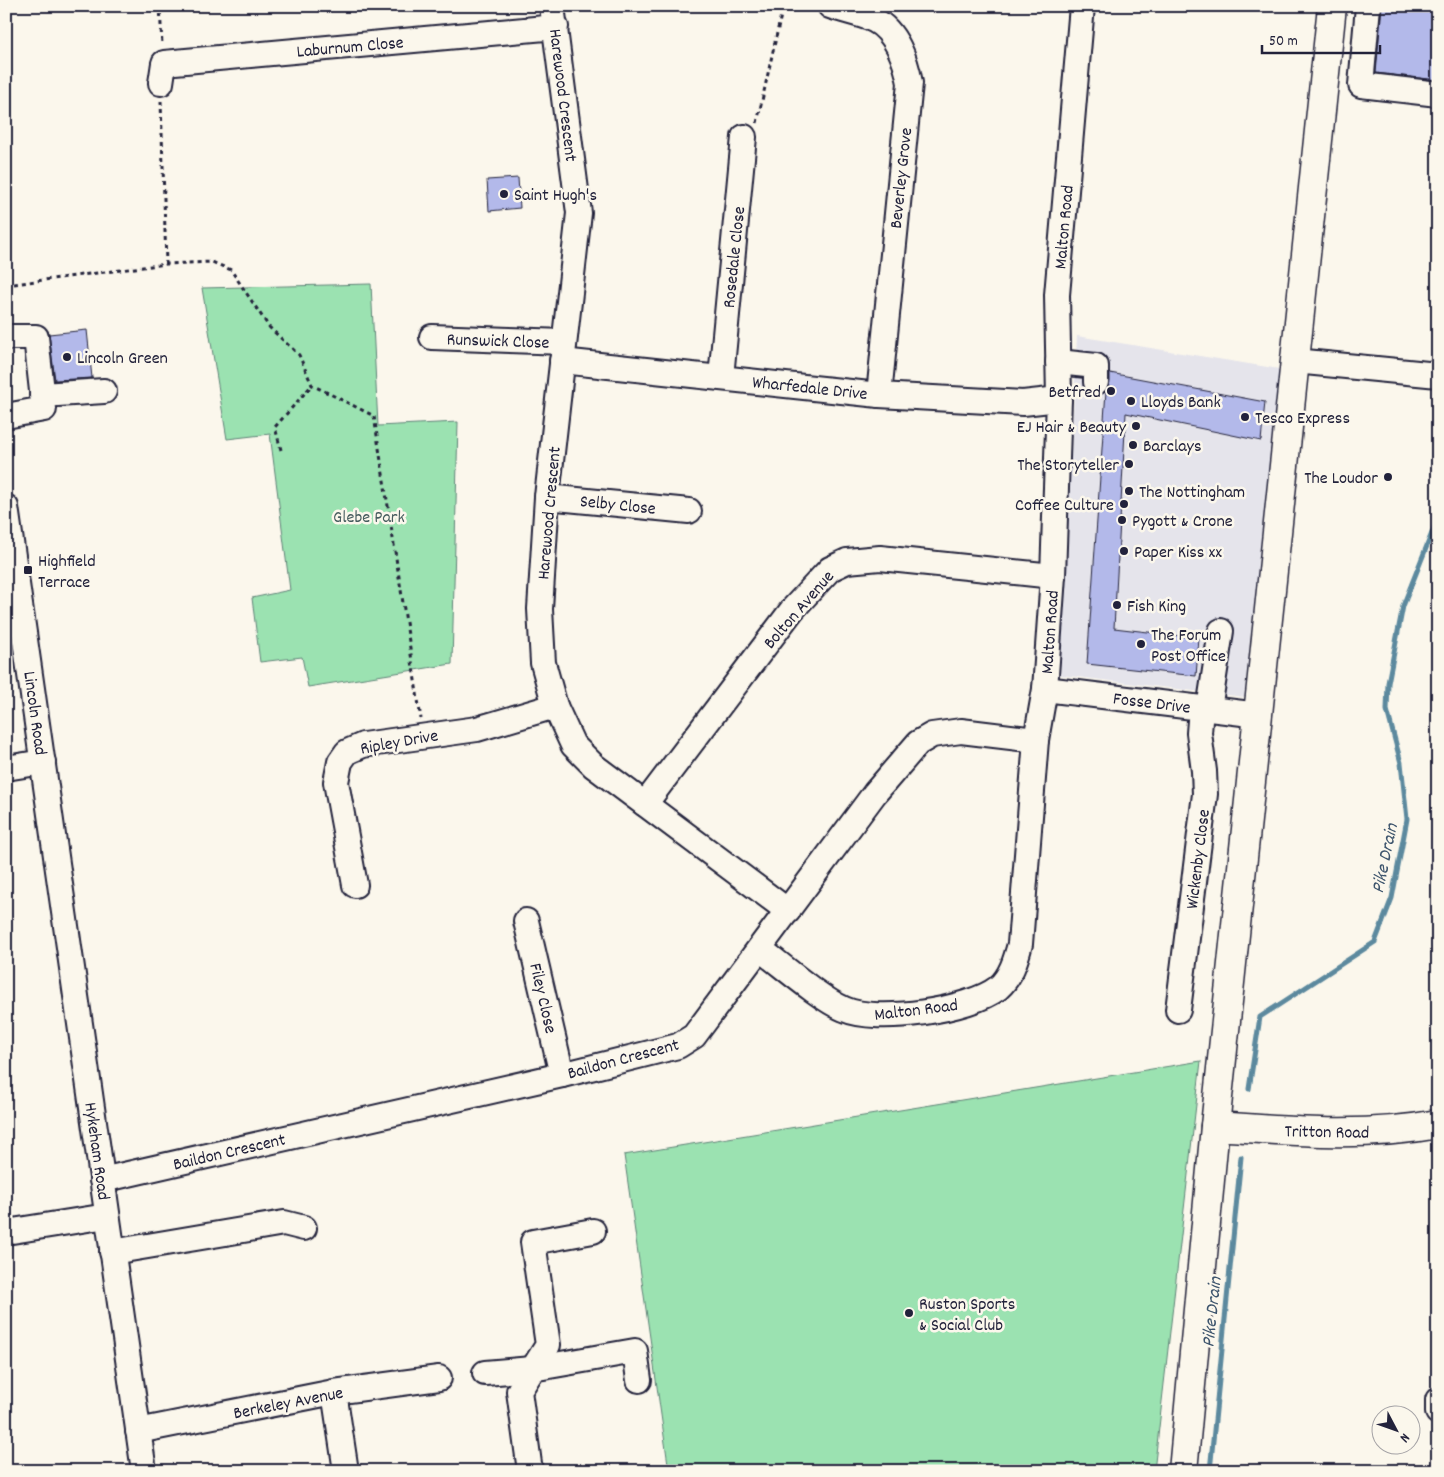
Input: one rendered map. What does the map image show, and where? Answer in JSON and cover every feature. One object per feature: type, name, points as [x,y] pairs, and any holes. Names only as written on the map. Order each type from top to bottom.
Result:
[{"type":"main road","points":[[1183,1471],[1215,1126],[1332,6]]},
{"type":"main road","name":"Tritton Road","points":[[1215,1126],[1316,1133],[1371,1133],[1438,1124]]},
{"type":"street","name":"Beverley Grove","points":[[830,6],[875,21],[890,34],[907,64],[910,83],[878,395]]},
{"type":"street","name":"Malton Road","points":[[760,949],[842,1008],[860,1015],[885,1017],[944,1008],[980,999],[1000,987],[1014,966],[1020,944],[1036,740],[1045,690],[1054,576],[1059,399],[1057,294],[1082,6]]},
{"type":"street","points":[[1368,6],[1362,85],[1438,94]]},
{"type":"street","name":"Laburnum Close","points":[[162,64],[554,17]]},
{"type":"street","name":"Harewood Crescent","points":[[554,17],[579,213],[547,497],[540,610],[543,663],[555,706],[573,745],[594,766],[788,911]]},
{"type":"street","name":"Rosedale Close","points":[[721,377],[744,137]]},
{"type":"street","points":[[6,337],[36,336],[44,409],[6,416]]},
{"type":"street","name":"Runswick Close","points":[[432,337],[563,352]]},
{"type":"street","name":"Wharfedale Drive","points":[[563,352],[721,377],[878,395],[1023,403],[1059,399]]},
{"type":"street","points":[[1295,361],[1438,375]]},
{"type":"street","points":[[1058,362],[1096,366],[1096,382]]},
{"type":"street","points":[[42,395],[104,391]]},
{"type":"street","points":[[6,427],[38,421]]},
{"type":"street","name":"Selby Close","points":[[547,497],[689,512]]},
{"type":"street","name":"Lincoln Road","points":[[6,507],[53,831]]},
{"type":"street","name":"Bolton Avenue","points":[[645,804],[792,610],[830,569],[847,561],[880,558],[1054,576]]},
{"type":"street","name":"Wickenby Close","points":[[1178,1010],[1205,794],[1204,771],[1198,733],[1221,632]]},
{"type":"street","name":"Fosse Drive","points":[[1045,690],[1259,715]]},
{"type":"street","name":"Ripley Drive","points":[[355,885],[336,782],[340,762],[347,752],[362,745],[477,729],[555,706]]},
{"type":"street","name":"Baildon Crescent","points":[[102,1180],[562,1075],[678,1046],[694,1036],[875,792],[918,743],[932,735],[961,731],[1036,740]]},
{"type":"street","points":[[6,768],[43,762]]},
{"type":"street","name":"Hykeham Road","points":[[53,831],[144,1471]]},
{"type":"street","name":"Filey Close","points":[[526,921],[562,1075]]},
{"type":"street","points":[[6,1232],[107,1216]]},
{"type":"street","points":[[112,1252],[284,1223],[304,1228]]},
{"type":"street","points":[[530,1471],[518,1391],[548,1345],[533,1242],[593,1231]]},
{"type":"street","points":[[484,1373],[532,1369],[635,1351],[640,1380]]},
{"type":"street","name":"Berkeley Avenue","points":[[138,1431],[334,1392],[439,1378]]},
{"type":"street","points":[[334,1392],[346,1471]]},
{"type":"street","points":[[1438,1400],[1438,1412]]},
{"type":"path","points":[[160,6],[166,264]]},
{"type":"path","points":[[744,137],[755,131],[783,6]]},
{"type":"path","points":[[6,285],[166,264],[212,262],[232,270],[269,327],[299,355],[312,385],[374,416],[424,736]]},
{"type":"path","points":[[281,450],[275,427],[312,385]]},
{"type":"shaded area","points":[[1077,336],[1279,369],[1244,697],[1060,675]]},
{"type":"green space","name":"Glebe Park","points":[[371,284],[378,426],[458,422],[452,664],[308,687],[302,657],[260,662],[252,598],[290,590],[270,434],[227,439],[202,288]]},
{"type":"green space","name":"Ruston Sports & Social Club","points":[[1201,1061],[1154,1471],[669,1471],[624,1155]]},
{"type":"building","points":[[1382,6],[1438,6],[1438,80],[1376,73]]},
{"type":"building","name":"Saint Hugh's","points":[[518,178],[520,208],[489,211],[487,180]]},
{"type":"building","name":"Lincoln Green","points":[[87,330],[92,378],[55,380],[49,334]]},
{"type":"building","points":[[1110,373],[1265,402],[1261,441],[1126,413],[1114,628],[1199,638],[1196,676],[1087,664],[1106,391],[1110,382]]},
{"type":"waterway","name":"Pike Drain","points":[[1249,1089],[1260,1017],[1375,942],[1392,898],[1407,819],[1401,763],[1387,710],[1388,683],[1403,606],[1438,518]]},
{"type":"waterway","name":"Pike Drain","points":[[1210,1471],[1241,1157]]},
{"type":"place","name":"Saint Hugh's","points":[[504,194]]},
{"type":"place","name":"Lincoln Green","points":[[67,357]]},
{"type":"place","name":"Betfred","points":[[1111,391]]},
{"type":"place","name":"Lloyds Bank","points":[[1131,401]]},
{"type":"place","name":"Tesco Express","points":[[1245,417]]},
{"type":"place","name":"EJ Hair & Beauty","points":[[1136,426]]},
{"type":"place","name":"Barclays","points":[[1133,445]]},
{"type":"place","name":"The Storyteller","points":[[1129,464]]},
{"type":"place","name":"The Loudor","points":[[1388,477]]},
{"type":"place","name":"The Nottingham","points":[[1129,491]]},
{"type":"place","name":"Coffee Culture","points":[[1124,504]]},
{"type":"place","name":"Pygott & Crone","points":[[1122,520]]},
{"type":"place","name":"Paper Kiss xx","points":[[1124,551]]},
{"type":"place","name":"Highfield Terrace","points":[[28,570]]},
{"type":"place","name":"Fish King","points":[[1117,605]]},
{"type":"place","name":"The Forum Post Office","points":[[1141,644]]},
{"type":"place","name":"Ruston Sports & Social Club","points":[[909,1313]]}]
